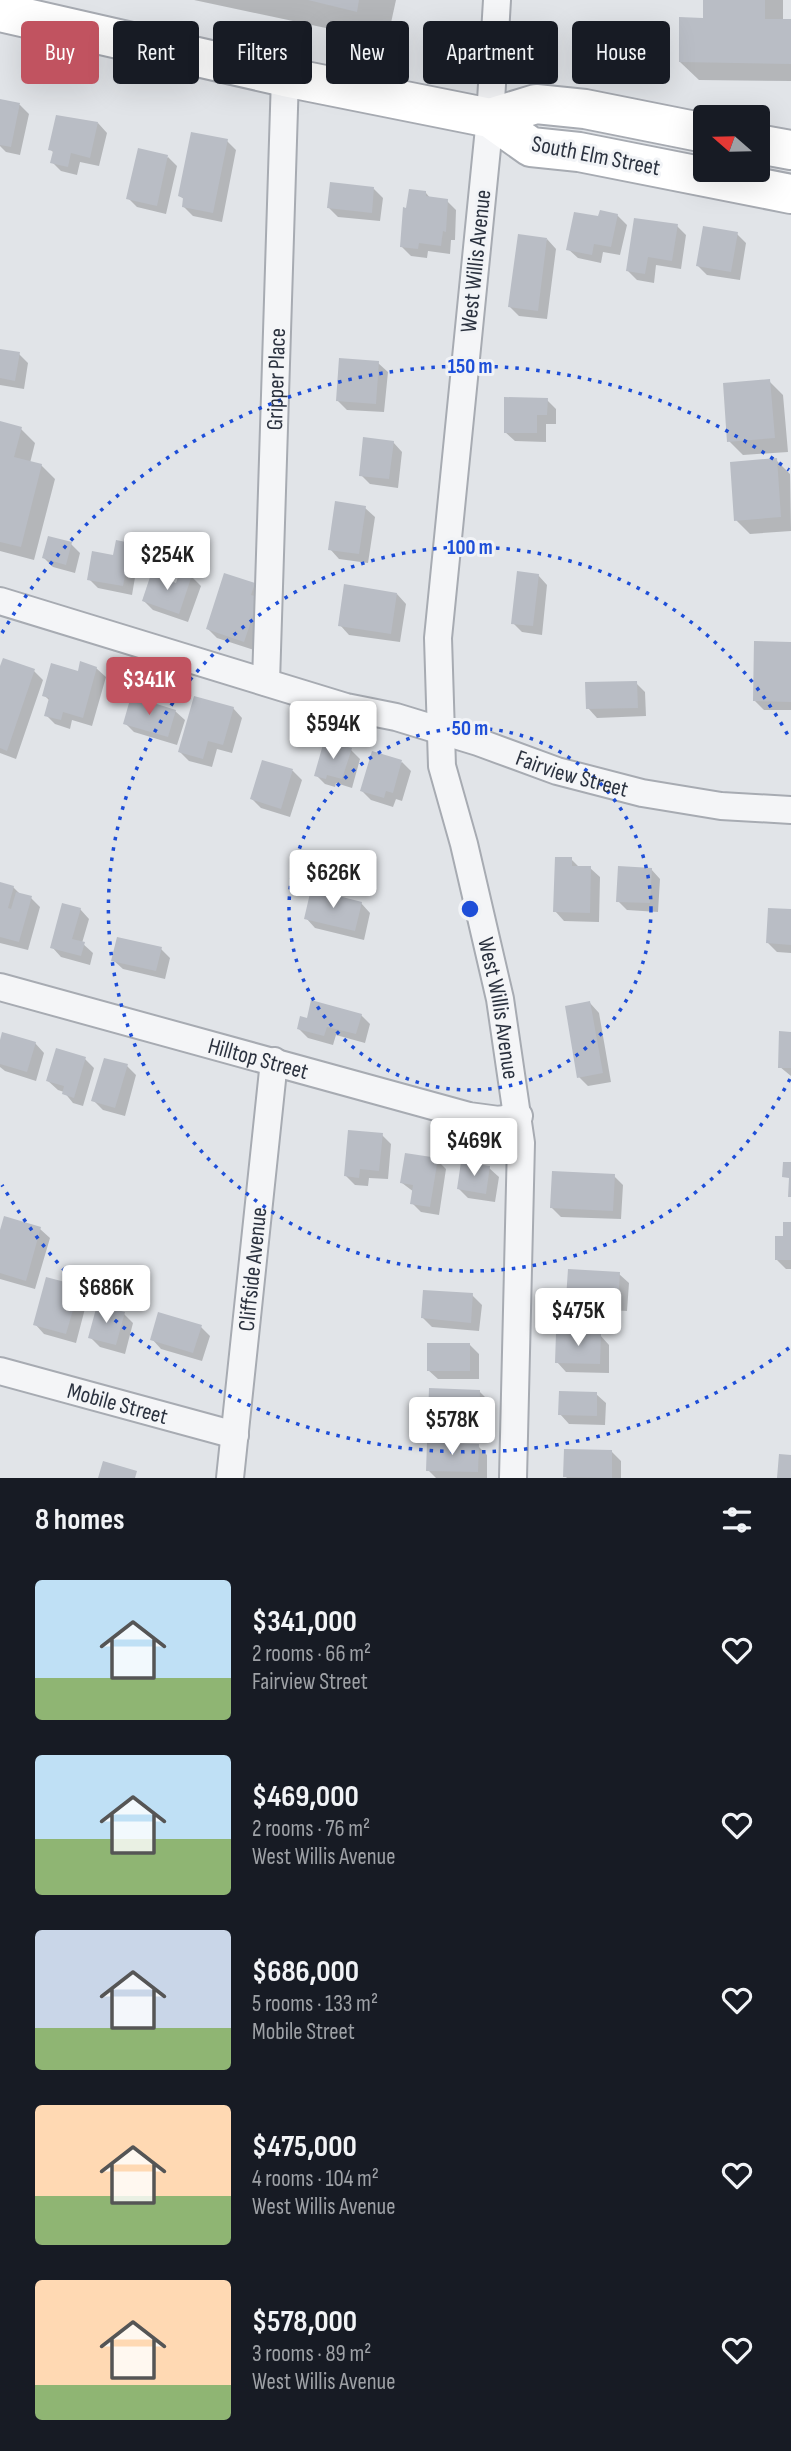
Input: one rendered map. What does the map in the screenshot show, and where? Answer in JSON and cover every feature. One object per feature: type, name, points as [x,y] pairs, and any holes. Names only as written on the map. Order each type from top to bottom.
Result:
[{"type":"street","name":"West Willis Avenue","points":[[497,0],[489,118],[438,638],[442,766],[464,844],[500,999],[519,1116],[521,1143],[513,1478]]},
{"type":"street","name":"South Elm Street","points":[[0,12],[213,61]]},
{"type":"street","name":"South Elm Street","points":[[312,83],[489,118],[531,147],[579,152],[791,194]]},
{"type":"street","name":"Gripper Place","points":[[266,682],[285,84]]},
{"type":"street","name":"South Elm Street","points":[[489,118],[536,104],[585,110],[693,131]]},
{"type":"street","points":[[770,146],[791,150]]},
{"type":"street","name":"Fairview Street","points":[[0,601],[346,707],[396,718],[478,742],[557,771],[642,793],[721,806],[791,810]]},
{"type":"street","name":"Hilltop Street","points":[[0,986],[469,1116],[499,1120],[519,1116]]},
{"type":"street","name":"Cliffside Avenue","points":[[230,1478],[274,1061]]},
{"type":"street","name":"Mobile Street","points":[[0,1371],[235,1435]]},
{"type":"building","points":[[308,0],[359,0],[357,12]]},
{"type":"building","points":[[703,0],[765,0],[765,19],[791,19],[791,64],[679,62],[679,17],[703,18]]},
{"type":"building","points":[[0,99],[20,103],[11,147],[0,145]]},
{"type":"building","points":[[56,115],[98,122],[90,158],[71,153],[68,167],[50,163],[53,151],[48,150]]},
{"type":"building","points":[[191,132],[228,139],[213,213],[182,207],[183,198],[178,196]]},
{"type":"building","points":[[138,148],[168,155],[157,206],[126,199]]},
{"type":"building","points":[[330,182],[374,187],[372,213],[327,208]]},
{"type":"building","points":[[409,189],[426,191],[426,196],[448,199],[446,232],[443,231],[441,246],[419,243],[418,249],[400,247],[403,207],[406,208]]},
{"type":"building","points":[[600,210],[618,214],[611,247],[594,244],[592,255],[566,250],[574,212],[598,216]]},
{"type":"building","points":[[634,218],[678,224],[672,261],[648,257],[645,274],[626,271]]},
{"type":"building","points":[[703,226],[738,232],[731,272],[696,266]]},
{"type":"building","points":[[518,234],[547,238],[538,311],[508,307]]},
{"type":"building","points":[[0,349],[20,352],[15,381],[0,378]]},
{"type":"building","points":[[339,358],[379,361],[376,404],[336,401]]},
{"type":"building","points":[[770,379],[775,438],[727,442],[723,383]]},
{"type":"building","points":[[504,397],[548,398],[547,415],[537,415],[537,433],[504,433]]},
{"type":"building","points":[[0,421],[22,427],[14,457],[42,464],[21,547],[0,542]]},
{"type":"building","points":[[363,437],[394,441],[389,479],[359,476]]},
{"type":"building","points":[[777,458],[781,517],[734,521],[730,462]]},
{"type":"building","points":[[335,501],[366,506],[359,554],[328,550]]},
{"type":"building","points":[[48,536],[72,542],[66,565],[42,558]]},
{"type":"building","points":[[116,540],[131,543],[123,586],[87,580],[92,551],[113,555]]},
{"type":"building","points":[[180,571],[192,575],[179,614],[142,601],[151,574],[176,583]]},
{"type":"building","points":[[517,571],[539,574],[533,626],[511,624]]},
{"type":"building","points":[[224,573],[255,583],[251,595],[259,597],[244,642],[206,629]]},
{"type":"building","points":[[344,584],[397,593],[391,634],[338,626]]},
{"type":"building","points":[[754,641],[791,642],[791,702],[753,701]]},
{"type":"building","points":[[3,658],[35,669],[7,751],[0,748],[0,666]]},
{"type":"building","points":[[80,661],[97,667],[83,718],[63,712],[61,720],[44,716],[49,698],[42,696],[51,663],[78,671]]},
{"type":"building","points":[[637,681],[638,708],[586,709],[585,682]]},
{"type":"building","points":[[131,696],[176,710],[168,737],[123,724]]},
{"type":"building","points":[[194,696],[234,707],[223,745],[208,741],[203,759],[178,752]]},
{"type":"building","points":[[324,741],[352,748],[342,779],[327,775],[326,779],[314,776]]},
{"type":"building","points":[[372,751],[402,760],[393,793],[386,791],[384,798],[360,791]]},
{"type":"building","points":[[262,760],[293,769],[281,809],[250,799]]},
{"type":"building","points":[[555,857],[572,857],[572,866],[591,866],[590,913],[553,912]]},
{"type":"building","points":[[618,866],[652,868],[650,903],[616,902]]},
{"type":"building","points":[[0,882],[14,886],[8,908],[11,909],[16,892],[32,896],[19,942],[0,937]]},
{"type":"building","points":[[311,889],[362,902],[355,931],[304,919]]},
{"type":"building","points":[[62,903],[81,908],[72,939],[85,942],[81,956],[50,948]]},
{"type":"building","points":[[768,908],[791,909],[791,945],[766,943]]},
{"type":"building","points":[[117,937],[162,947],[156,971],[111,961]]},
{"type":"building","points":[[311,1000],[362,1014],[356,1034],[327,1027],[324,1036],[297,1029],[300,1016],[307,1018]]},
{"type":"building","points":[[590,1001],[603,1073],[577,1078],[565,1006]]},
{"type":"building","points":[[779,1031],[791,1032],[791,1068],[778,1068]]},
{"type":"building","points":[[2,1032],[36,1042],[27,1072],[0,1064]]},
{"type":"building","points":[[56,1048],[86,1057],[74,1098],[62,1094],[64,1086],[46,1081]]},
{"type":"building","points":[[104,1058],[128,1064],[115,1108],[91,1101]]},
{"type":"building","points":[[348,1130],[383,1133],[379,1171],[360,1169],[359,1178],[344,1176]]},
{"type":"building","points":[[405,1153],[438,1158],[430,1207],[410,1204],[413,1185],[400,1183]]},
{"type":"building","points":[[461,1162],[490,1166],[486,1194],[457,1189]]},
{"type":"building","points":[[783,1162],[791,1162],[791,1197],[788,1197],[789,1178],[782,1177]]},
{"type":"building","points":[[552,1171],[615,1174],[613,1211],[550,1208]]},
{"type":"building","points":[[4,1216],[41,1227],[26,1281],[0,1273],[0,1230]]},
{"type":"building","points":[[783,1222],[791,1222],[791,1260],[775,1260],[775,1236],[783,1236]]},
{"type":"building","points":[[568,1269],[620,1272],[618,1302],[566,1299]]},
{"type":"building","points":[[46,1277],[80,1286],[66,1334],[33,1325]]},
{"type":"building","points":[[423,1290],[473,1293],[471,1323],[421,1318]]},
{"type":"building","points":[[97,1305],[125,1312],[116,1345],[88,1338]]},
{"type":"building","points":[[158,1312],[202,1325],[193,1353],[150,1340]]},
{"type":"building","points":[[556,1333],[601,1334],[600,1364],[555,1363]]},
{"type":"building","points":[[427,1343],[470,1343],[470,1371],[427,1371]]},
{"type":"building","points":[[429,1388],[480,1390],[479,1418],[428,1417]]},
{"type":"building","points":[[559,1391],[597,1392],[597,1416],[558,1415]]},
{"type":"building","points":[[427,1442],[479,1444],[478,1472],[426,1471]]},
{"type":"building","points":[[564,1449],[612,1450],[612,1478],[563,1477]]},
{"type":"building","points":[[779,1454],[791,1455],[791,1478],[777,1478]]},
{"type":"building","points":[[103,1461],[137,1471],[135,1478],[98,1478]]}]
